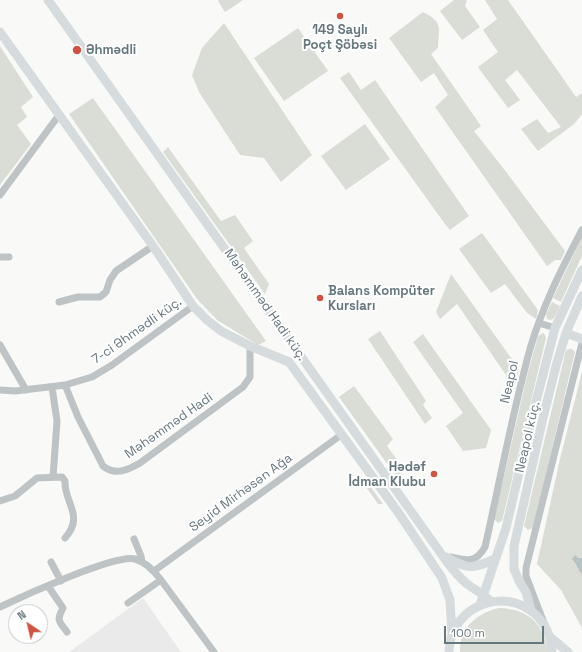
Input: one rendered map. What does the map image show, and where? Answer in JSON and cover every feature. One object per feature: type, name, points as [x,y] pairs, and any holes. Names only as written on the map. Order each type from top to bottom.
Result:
[{"type":"main road","name":"Məhəmməd Hadi küç.","points":[[48,0],[443,555],[468,585],[483,594],[491,602]]},
{"type":"main road","points":[[0,32],[153,246],[193,306],[221,331],[250,346],[289,362],[300,354]]},
{"type":"main road","name":"Neapol küç.","points":[[480,605],[510,511],[555,328],[582,270]]},
{"type":"main road","name":"Neapol küç.","points":[[531,610],[526,592],[514,569],[514,546],[556,366],[566,333],[582,296]]},
{"type":"main road","points":[[566,333],[582,338]]},
{"type":"main road","name":"Məhəmməd Hadi küç.","points":[[289,362],[398,512],[442,578],[450,600],[452,635]]},
{"type":"main road","points":[[443,555],[468,567],[477,567],[495,559]]},
{"type":"main road","points":[[449,652],[452,635],[457,624],[467,613],[480,605],[503,601],[514,603],[531,610],[539,618],[546,627],[550,637],[552,652]]},
{"type":"main road","points":[[550,637],[568,652]]},
{"type":"street","points":[[0,195],[59,115]]},
{"type":"street","name":"Neapol","points":[[443,555],[470,560],[478,558],[486,547],[530,348],[556,282],[582,230]]},
{"type":"street","points":[[59,302],[78,297],[100,297],[106,292],[110,280],[116,271],[153,246]]},
{"type":"street","points":[[0,257],[9,257]]},
{"type":"street","name":"7-ci Əhmədli küç.","points":[[0,390],[26,390],[52,387],[65,385],[92,377],[112,365],[193,306]]},
{"type":"street","points":[[539,323],[555,328]]},
{"type":"street","points":[[546,627],[526,576],[526,564],[582,343]]},
{"type":"street","points":[[0,345],[26,390]]},
{"type":"street","name":"Məhəmməd Hadi","points":[[65,385],[78,417],[103,466],[109,471],[116,472],[130,469],[140,464],[244,387],[250,377],[250,346]]},
{"type":"street","points":[[52,387],[58,421],[53,477]]},
{"type":"street","name":"Seyid Mirhəsən Ağa","points":[[154,571],[342,434]]},
{"type":"street","points":[[0,501],[16,496],[37,478],[60,476],[64,479],[74,513],[71,531],[65,538]]},
{"type":"street","points":[[134,539],[142,562]]},
{"type":"street","points":[[0,606],[61,580],[121,560],[135,559],[142,562],[154,571],[214,652]]},
{"type":"street","points":[[51,562],[61,580]]},
{"type":"street","points":[[128,603],[161,580]]},
{"type":"street","points":[[48,586],[62,605],[63,608],[58,616],[58,619],[67,632]]},
{"type":"shaded area","points":[[243,0],[225,12],[218,1]]},
{"type":"shaded area","points":[[454,0],[467,0],[465,6],[480,27],[462,40],[440,11]]},
{"type":"shaded area","points":[[485,0],[508,0],[576,97],[582,93],[582,114],[574,124],[538,151],[521,129],[537,119],[548,133],[561,127],[517,70],[505,80],[520,100],[508,108],[478,67],[498,52],[483,30],[497,19]]},
{"type":"shaded area","points":[[423,12],[437,22],[439,30],[438,48],[431,54],[481,126],[474,131],[565,251],[561,260],[555,260],[547,266],[435,107],[448,95],[434,73],[421,82],[389,38]]},
{"type":"shaded area","points":[[224,23],[312,155],[281,182],[264,158],[240,155],[199,92],[192,75],[202,48]]},
{"type":"shaded area","points":[[298,28],[328,71],[284,101],[254,58]]},
{"type":"shaded area","points":[[0,46],[33,97],[21,107],[27,117],[17,125],[31,144],[0,185]]},
{"type":"shaded area","points":[[349,72],[361,90],[375,80],[469,216],[450,230],[340,78]]},
{"type":"shaded area","points":[[93,98],[266,341],[258,345],[217,320],[197,299],[69,114]]},
{"type":"shaded area","points":[[365,124],[390,159],[346,190],[321,156]]},
{"type":"shaded area","points":[[168,147],[221,221],[235,215],[253,241],[244,248],[269,284],[265,294],[163,152]]},
{"type":"shaded area","points":[[482,233],[538,310],[536,319],[527,313],[505,284],[491,293],[459,249]]},
{"type":"shaded area","points":[[582,237],[582,256],[561,302],[553,298]]},
{"type":"shaded area","points":[[451,274],[519,369],[514,389],[506,386],[506,375],[457,304],[440,319],[436,312]]},
{"type":"shaded area","points":[[552,302],[560,306],[554,318],[551,320],[547,319],[546,314]]},
{"type":"shaded area","points":[[380,331],[426,401],[423,405],[432,418],[425,424],[368,339]]},
{"type":"shaded area","points":[[543,333],[546,338],[502,521],[498,523],[494,519],[527,376],[538,336]]},
{"type":"shaded area","points":[[423,334],[491,430],[486,448],[463,451],[446,426],[463,413],[413,342]]},
{"type":"shaded area","points":[[572,349],[575,352],[533,528],[528,530],[524,526],[566,350]]},
{"type":"shaded area","points":[[582,372],[582,628],[561,590],[537,564],[560,459]]},
{"type":"shaded area","points":[[354,386],[393,439],[387,446],[405,471],[396,476],[339,397]]},
{"type":"shaded area","points":[[368,483],[383,504],[378,504],[366,487]]},
{"type":"shaded area","points":[[575,555],[578,558],[582,558],[582,575],[572,559]]},
{"type":"shaded area","points":[[143,598],[181,652],[69,652]]},
{"type":"shaded area","points":[[499,608],[518,611],[533,620],[543,633],[548,652],[460,652],[463,635],[471,622],[484,613]]},
{"type":"place","name":"149 Saylı Poçt Şöbəsi","points":[[340,16]]},
{"type":"place","name":"Əhmədli","points":[[77,50]]},
{"type":"place","name":"Balans Kompüter Kursları","points":[[320,298]]},
{"type":"place","name":"Hədəf İdman Klubu","points":[[434,474]]}]
